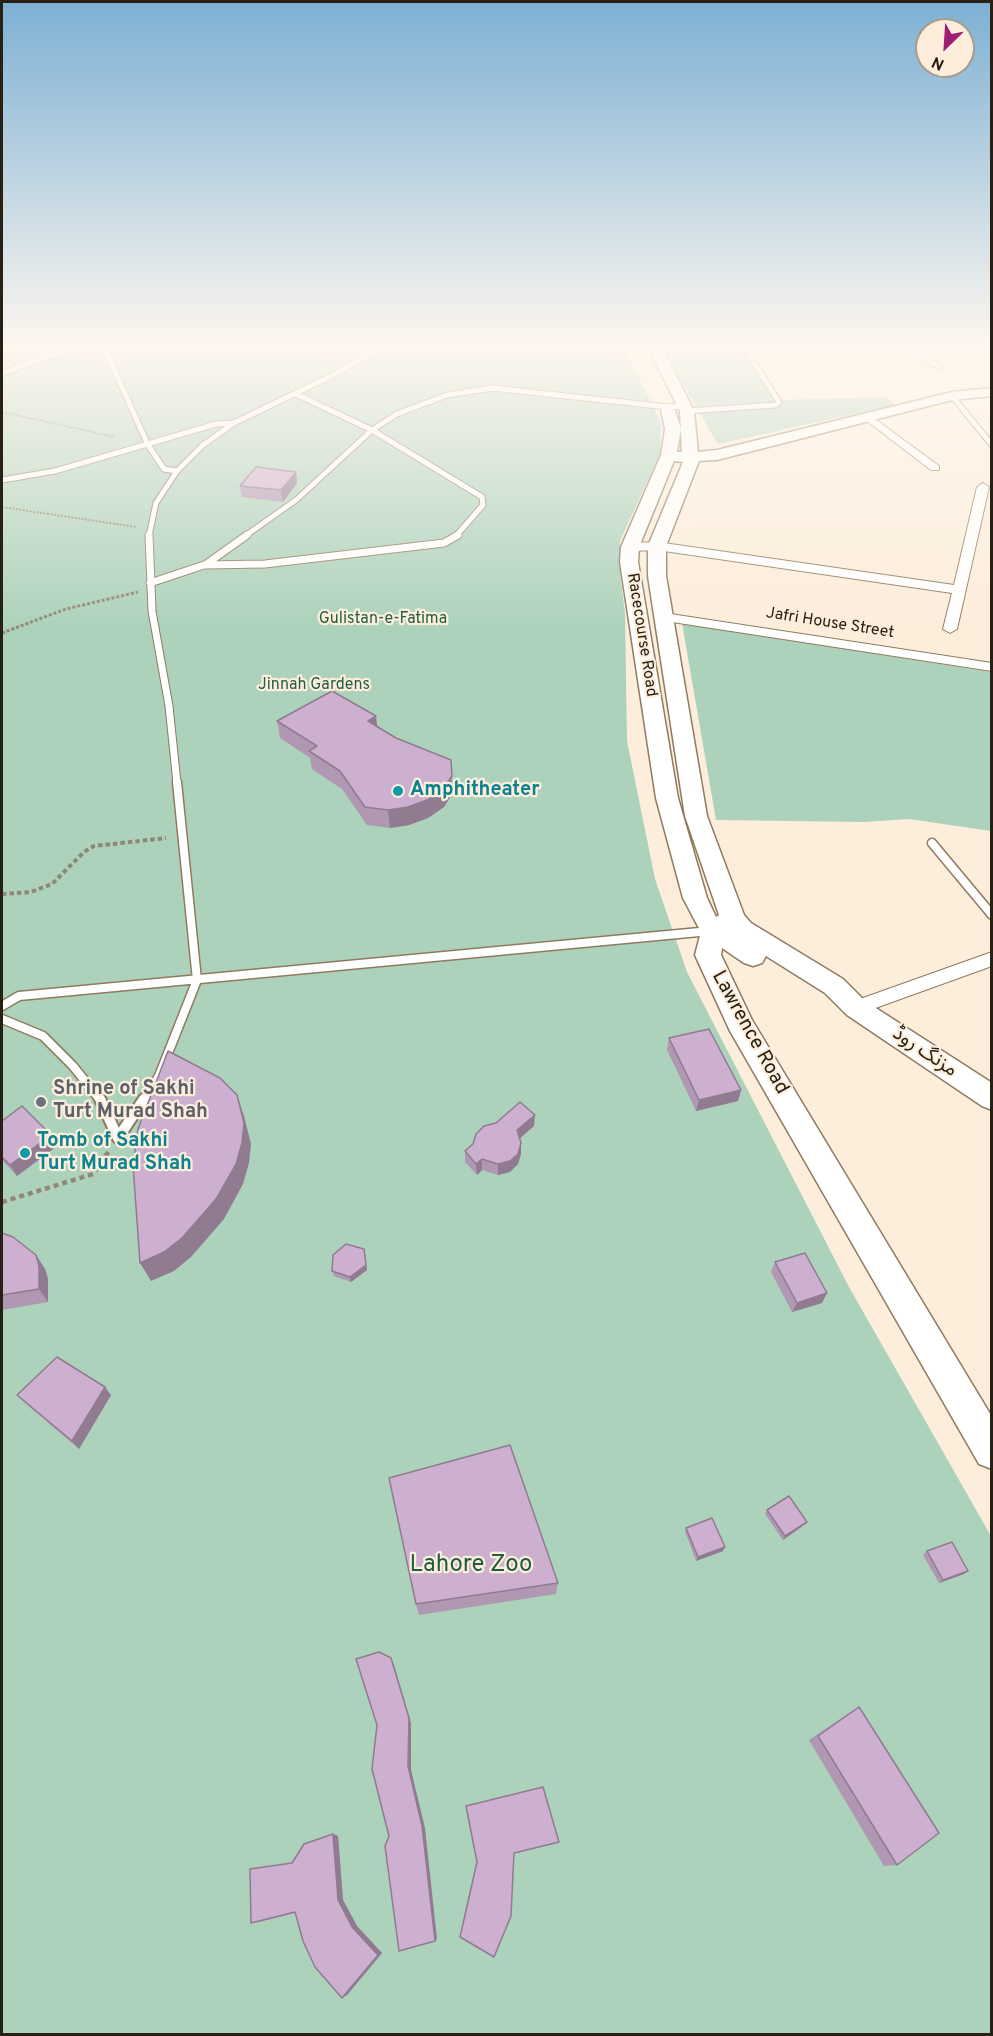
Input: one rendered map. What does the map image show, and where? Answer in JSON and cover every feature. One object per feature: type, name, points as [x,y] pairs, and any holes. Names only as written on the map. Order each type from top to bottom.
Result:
[{"type":"main road","name":"Racecourse Road","points":[[671,439],[669,455],[630,546],[629,561],[667,798],[695,898],[706,922],[723,925]]},
{"type":"main road","name":"Lawrence Road","points":[[687,439],[691,462],[657,546],[657,576],[696,816],[723,925],[710,939],[708,955],[740,1024],[992,1451]]},
{"type":"main road","points":[[669,455],[691,457],[717,455],[778,439]]},
{"type":"main road","name":"مزنگ روڈ","points":[[723,925],[755,958],[820,997],[856,1008]]},
{"type":"main road","name":"مزنگ روڈ","points":[[723,925],[742,929],[834,986],[856,1008],[992,1098]]},
{"type":"main road","points":[[720,982],[726,967],[755,958]]},
{"type":"street","points":[[897,439],[935,468]]},
{"type":"street","points":[[950,629],[983,487]]},
{"type":"street","points":[[630,546],[657,546],[958,590]]},
{"type":"street","name":"Jafri House Street","points":[[663,616],[992,667]]},
{"type":"street","points":[[856,1008],[992,959]]},
{"type":"lane","points":[[145,439],[164,469],[177,471]]},
{"type":"lane","points":[[2,480],[55,471],[167,439]]},
{"type":"lane","points":[[118,1138],[159,1076],[197,980],[169,706],[152,611],[149,529],[156,503],[177,471],[212,439]]},
{"type":"lane","points":[[150,586],[204,566],[297,500],[362,439]]},
{"type":"lane","points":[[204,566],[265,564],[353,555],[435,545],[456,537],[483,505],[482,497],[387,439]]},
{"type":"lane","points":[[933,843],[992,915]]},
{"type":"lane","points":[[2,1006],[19,996],[673,933],[723,925]]},
{"type":"lane","points":[[2,1019],[43,1036],[74,1066],[98,1095],[118,1138]]},
{"type":"path","points":[[122,439],[148,445]]},
{"type":"path","points":[[2,507],[149,529]]},
{"type":"path","points":[[2,633],[66,609],[150,586]]},
{"type":"path","points":[[2,894],[31,892],[52,884],[84,852],[94,846],[182,836]]},
{"type":"path","points":[[2,1202],[93,1174],[118,1138]]},
{"type":"green space","name":"Lahore Zoo","points":[[2,439],[660,439],[660,454],[620,541],[620,573],[625,613],[627,741],[655,879],[687,972],[849,1287],[991,1536],[991,2034],[2,2034]]},
{"type":"green space","points":[[715,439],[741,439],[718,444]]},
{"type":"green space","points":[[682,623],[991,672],[991,831],[909,819],[864,822],[716,820]]},
{"type":"building","points":[[256,467],[296,472],[281,490],[240,486]]},
{"type":"building","points":[[332,691],[376,716],[368,721],[396,738],[451,760],[452,776],[443,789],[427,800],[408,807],[388,810],[365,807],[340,771],[309,751],[317,746],[277,721]]},
{"type":"building","points":[[709,1029],[741,1090],[699,1100],[669,1038]]},
{"type":"building","points":[[168,1051],[220,1078],[237,1095],[244,1123],[242,1143],[236,1164],[216,1199],[182,1238],[164,1252],[140,1263],[133,1165],[138,1129]]},
{"type":"building","points":[[520,1102],[535,1115],[517,1130],[521,1143],[518,1154],[510,1161],[498,1164],[482,1159],[476,1164],[465,1151],[473,1144],[476,1134],[484,1126],[496,1123]]},
{"type":"building","name":"Tomb of Sakhi Turt Murad Shah","points":[[22,1106],[51,1135],[10,1165],[2,1157],[2,1121]]},
{"type":"building","points":[[2,1233],[13,1237],[36,1255],[39,1266],[39,1289],[2,1295]]},
{"type":"building","points":[[346,1244],[364,1249],[366,1265],[350,1277],[332,1271],[333,1255]]},
{"type":"building","points":[[805,1253],[827,1293],[797,1303],[775,1262]]},
{"type":"building","points":[[57,1357],[105,1387],[72,1441],[17,1395]]},
{"type":"building","points":[[510,1445],[558,1583],[416,1604],[389,1478]]},
{"type":"building","points":[[789,1496],[807,1522],[785,1536],[767,1510]]},
{"type":"building","points":[[712,1518],[725,1547],[698,1557],[686,1528]]},
{"type":"building","points":[[952,1542],[968,1571],[943,1580],[927,1551]]},
{"type":"building","points":[[379,1652],[391,1658],[409,1718],[408,1766],[422,1826],[435,1941],[399,1951],[385,1846],[389,1836],[372,1769],[377,1725],[356,1659]]},
{"type":"building","points":[[859,1707],[939,1833],[897,1865],[818,1736]]},
{"type":"building","points":[[543,1787],[559,1842],[514,1853],[511,1916],[494,1957],[460,1937],[477,1862],[466,1806]]},
{"type":"building","points":[[333,1834],[338,1900],[352,1927],[378,1955],[342,1998],[315,1967],[303,1941],[295,1912],[251,1923],[250,1869],[292,1863],[304,1844]]},
{"type":"place","name":"Amphitheater","points":[[398,791]]},
{"type":"place","name":"Shrine of Sakhi Turt Murad Shah","points":[[41,1102]]},
{"type":"place","name":"Tomb of Sakhi Turt Murad Shah","points":[[25,1153]]},
{"type":"park label","name":"Gulistan-e-Fatima","points":[[383,620]]},
{"type":"park label","name":"Jinnah Gardens","points":[[314,686]]}]
